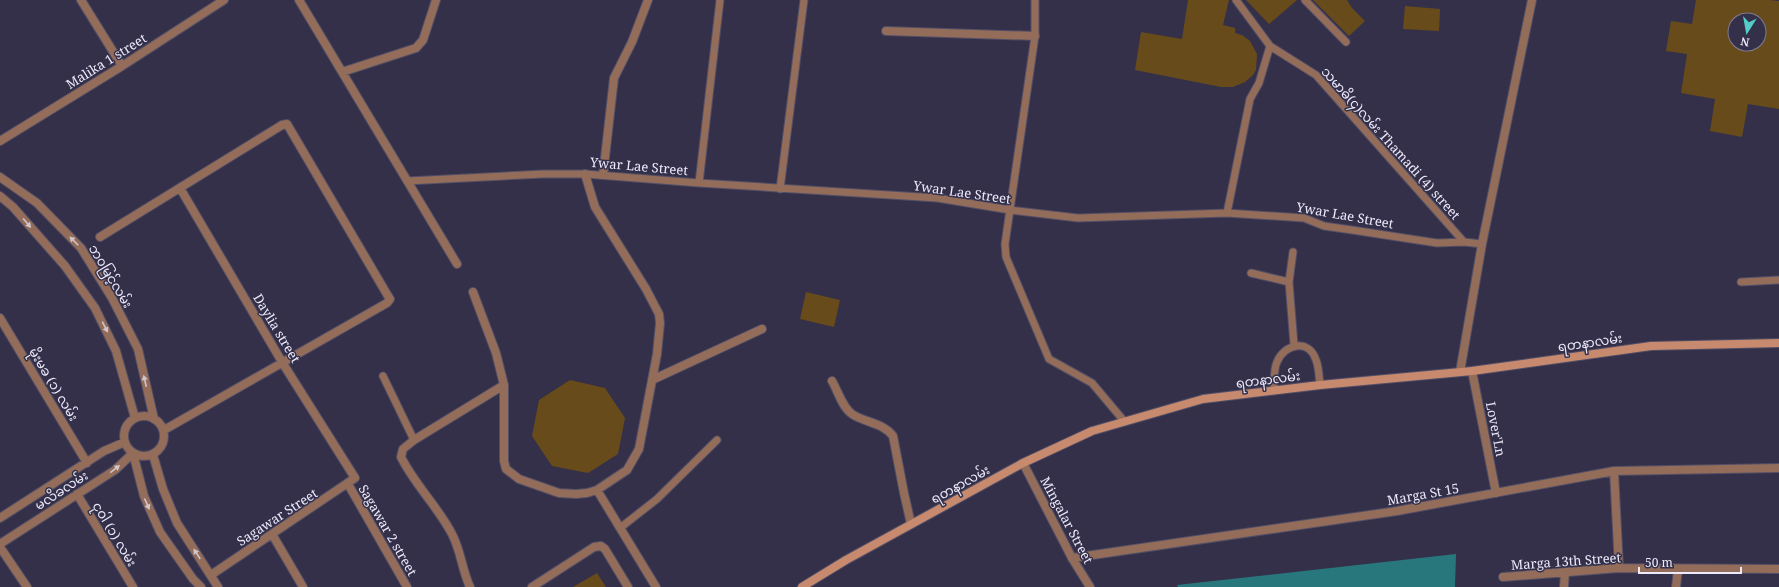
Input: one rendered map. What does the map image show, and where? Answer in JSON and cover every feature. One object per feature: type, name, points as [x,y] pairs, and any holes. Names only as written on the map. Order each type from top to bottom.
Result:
[{"type":"main road","name":"ရတနာလမ်း","points":[[802,587],[911,524],[1023,463],[1092,431],[1203,399],[1320,384],[1472,371],[1651,346],[1779,343]]},
{"type":"street","points":[[81,0],[122,66]]},
{"type":"street","name":"Malika 1 street","points":[[0,141],[122,66],[224,0]]},
{"type":"street","points":[[299,0],[457,264]]},
{"type":"street","points":[[342,72],[416,48],[423,40],[436,0]]},
{"type":"street","points":[[603,175],[614,78],[632,42],[648,0]]},
{"type":"street","points":[[1460,372],[1482,244],[1532,0]]},
{"type":"street","points":[[886,31],[1035,36]]},
{"type":"street","points":[[100,237],[282,125],[287,124],[390,299],[387,303],[164,430]]},
{"type":"street","points":[[473,292],[496,353],[504,385],[504,461],[506,469],[519,479],[559,493],[576,494],[597,490],[627,470],[639,449],[652,380],[660,323],[659,314],[646,289],[595,208],[585,174]]},
{"type":"street","name":"ဘ၀မြင့်လမ်း","points":[[0,177],[37,204],[81,248],[112,298],[138,348],[154,419]]},
{"type":"street","name":"Daylia street","points":[[180,188],[282,362],[355,478]]},
{"type":"street","points":[[0,196],[13,207],[65,266],[95,308],[116,351],[135,418]]},
{"type":"street","name":"မိုးမခ (၁) လမ်း","points":[[0,318],[87,463]]},
{"type":"street","points":[[652,380],[762,330]]},
{"type":"street","name":"Lover'Ln","points":[[1472,371],[1496,493]]},
{"type":"street","points":[[832,381],[843,404],[851,413],[879,424],[888,429],[893,436],[911,524]]},
{"type":"street","points":[[470,587],[452,534],[401,457],[403,449],[414,440],[504,385]]},
{"type":"street","points":[[133,453],[143,457],[153,455],[162,447],[165,436],[164,430],[154,419],[148,416],[135,418],[126,428],[125,442],[133,453],[144,496],[160,532],[193,580],[201,587]]},
{"type":"street","name":"မလိခလမ်း","points":[[0,518],[104,451],[125,442]]},
{"type":"street","name":"မလိခလမ်း","points":[[0,546],[115,470],[133,453]]},
{"type":"street","points":[[153,455],[163,489],[177,523],[218,587]]},
{"type":"street","name":"Mingalar Street","points":[[1023,463],[1072,558],[1090,587]]},
{"type":"street","name":"Marga St 15","points":[[1072,558],[1397,512],[1614,471],[1779,468]]},
{"type":"street","points":[[1614,471],[1619,568]]},
{"type":"street","name":"Sagawar Street","points":[[211,574],[355,478]]},
{"type":"street","name":"Sagawar 2 street","points":[[348,484],[408,587]]},
{"type":"street","points":[[597,490],[656,587]]},
{"type":"street","name":"ငုဝါ (၁) လမ်း","points":[[77,494],[132,587]]},
{"type":"street","points":[[272,534],[303,587]]},
{"type":"street","points":[[0,546],[27,587]]},
{"type":"street","points":[[532,587],[594,547],[601,546],[606,549],[628,587]]},
{"type":"street","name":"Marga 13th Street","points":[[1503,577],[1619,568],[1779,569]]},
{"type":"street","points":[[1676,587],[1678,569]]},
{"type":"street","points":[[1564,587],[1565,572]]},
{"type":"lane","points":[[699,183],[720,0]]},
{"type":"lane","points":[[780,188],[804,0]]},
{"type":"lane","points":[[1035,0],[1035,36],[1005,244],[1006,257],[1049,359],[1092,383],[1124,421]]},
{"type":"lane","name":"သမာဓိ(၄)လမ်း Thamadi (4) street","points":[[1236,0],[1270,46],[1316,75],[1464,242]]},
{"type":"lane","points":[[1305,0],[1346,42]]},
{"type":"lane","points":[[1227,213],[1250,98],[1259,83],[1270,46]]},
{"type":"lane","name":"Ywar Lae Street","points":[[407,181],[543,174],[603,175],[699,183],[936,198],[1010,210],[1078,218],[1227,213],[1304,218],[1324,226],[1437,243],[1464,242]]},
{"type":"lane","points":[[1464,242],[1482,244]]},
{"type":"lane","points":[[1293,252],[1289,282],[1294,345]]},
{"type":"lane","points":[[1251,273],[1289,282]]},
{"type":"lane","points":[[1741,282],[1779,280]]},
{"type":"lane","points":[[1274,390],[1276,363],[1283,351],[1294,345],[1307,348],[1316,359],[1320,384]]},
{"type":"lane","points":[[383,376],[414,440]]},
{"type":"lane","points":[[620,528],[657,499],[717,440]]},
{"type":"shaded area","points":[[1456,554],[1455,587],[1178,587],[1177,585]]},
{"type":"building","points":[[1188,0],[1229,0],[1223,25],[1235,28],[1235,33],[1242,35],[1250,41],[1257,54],[1256,70],[1245,82],[1233,87],[1221,87],[1135,70],[1141,32],[1182,39]]},
{"type":"building","points":[[1246,0],[1297,0],[1269,24]]},
{"type":"building","points":[[1313,0],[1347,0],[1352,8],[1365,21],[1349,36]]},
{"type":"building","points":[[1696,0],[1779,1],[1779,109],[1748,104],[1742,137],[1710,131],[1715,99],[1681,93],[1687,54],[1666,51],[1671,21],[1692,24]]},
{"type":"building","points":[[1405,6],[1440,9],[1439,31],[1403,29]]},
{"type":"building","points":[[806,292],[840,300],[834,327],[800,319]]},
{"type":"building","points":[[570,380],[605,388],[625,418],[618,454],[588,473],[552,466],[532,436],[539,400]]},
{"type":"building","points":[[597,573],[606,587],[573,587]]}]
